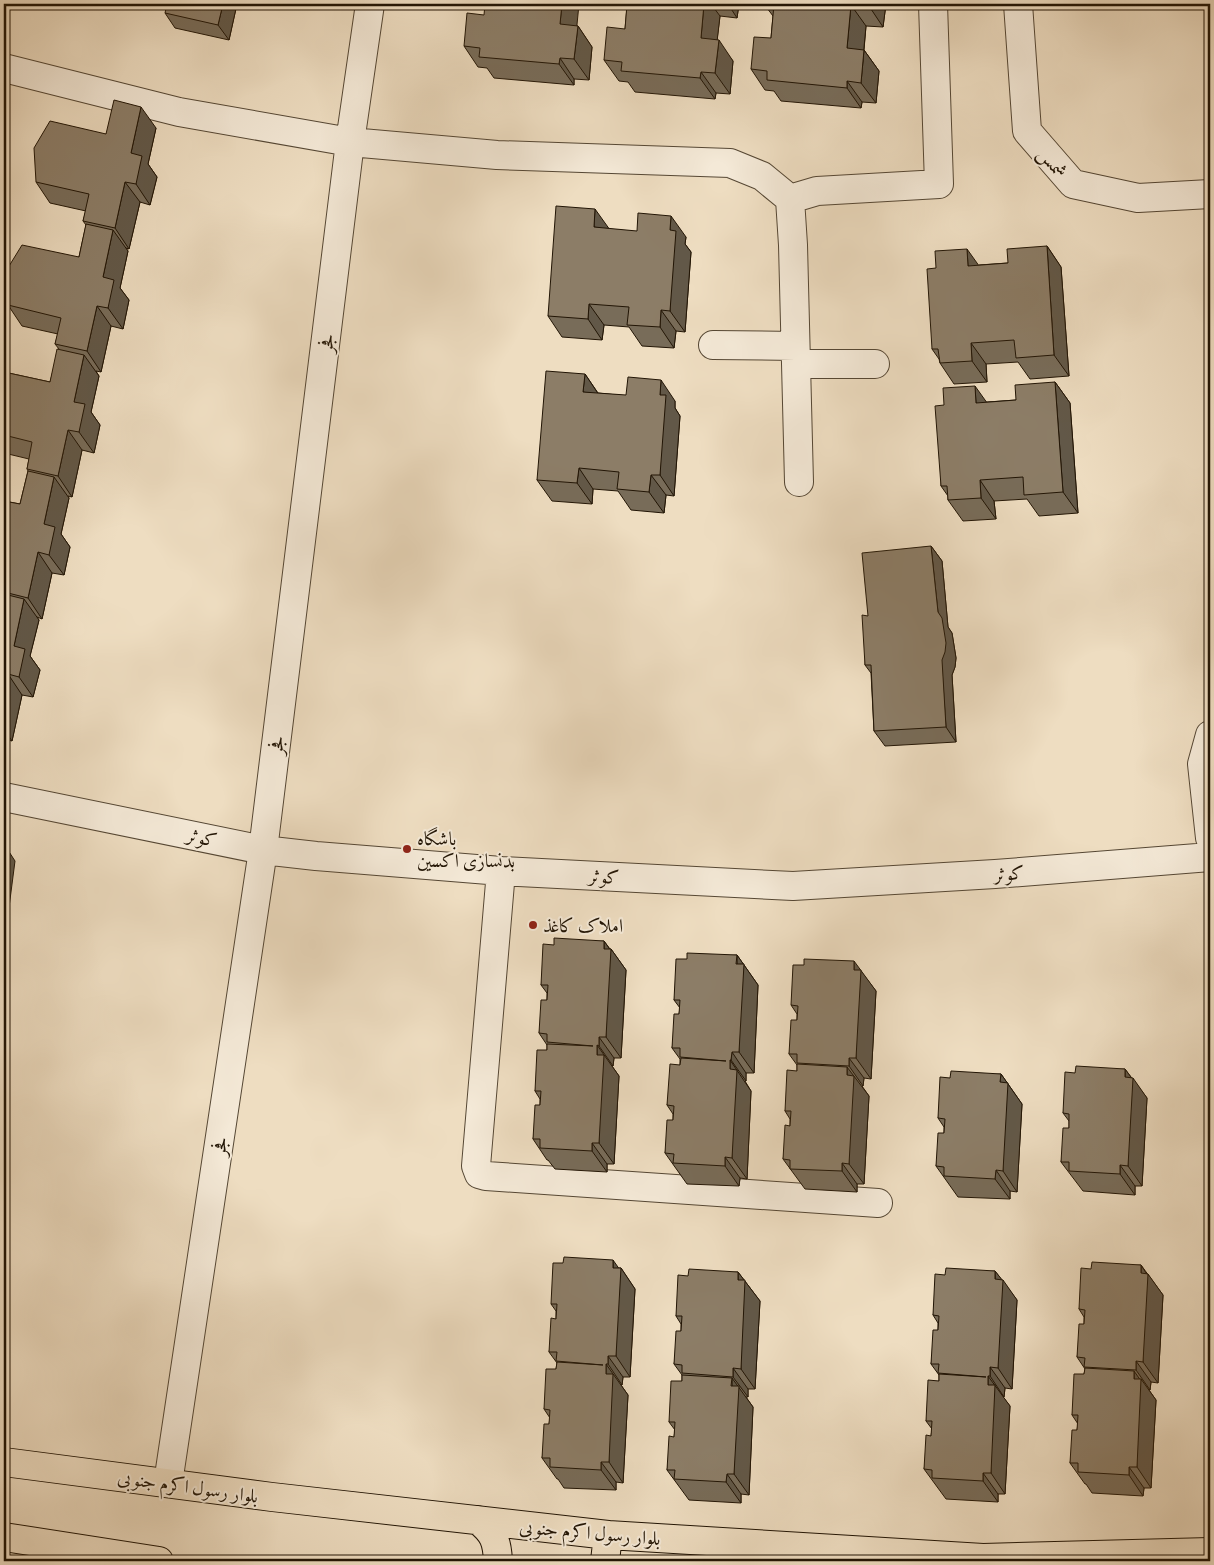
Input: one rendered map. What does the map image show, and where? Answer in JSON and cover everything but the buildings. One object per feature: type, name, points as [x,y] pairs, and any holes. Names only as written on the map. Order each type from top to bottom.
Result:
[{"type":"main road","name":"بلوار رسول اکرم جنوبی","points":[[4,1462],[272,1497],[478,1520],[606,1548],[983,1558],[1210,1552]]},
{"type":"main road","points":[[478,1520],[489,1529],[497,1544],[498,1561]]},
{"type":"main road","points":[[4,1537],[159,1561]]},
{"type":"street","name":"فجر","points":[[168,1484],[263,850],[350,142],[370,4]]},
{"type":"street","points":[[790,199],[817,190],[939,184],[933,4]]},
{"type":"street","name":"شمس","points":[[1018,4],[1027,131],[1073,184],[1138,198],[1210,194]]},
{"type":"street","points":[[4,68],[180,112],[350,142],[497,156],[730,163],[762,176],[790,199],[793,245],[799,482]]},
{"type":"street","points":[[713,345],[875,364]]},
{"type":"street","points":[[1210,735],[1202,764],[1210,838]]},
{"type":"street","name":"کوثر","points":[[4,797],[263,850],[316,856],[501,871],[793,886],[995,874],[1210,857]]},
{"type":"street","points":[[501,871],[476,1166],[479,1174],[486,1176],[878,1202]]},
{"type":"place","name":"باشگاه بدنسازی اکسین","points":[[407,849]]},
{"type":"place","name":"املاک کاغذ","points":[[533,925]]}]
